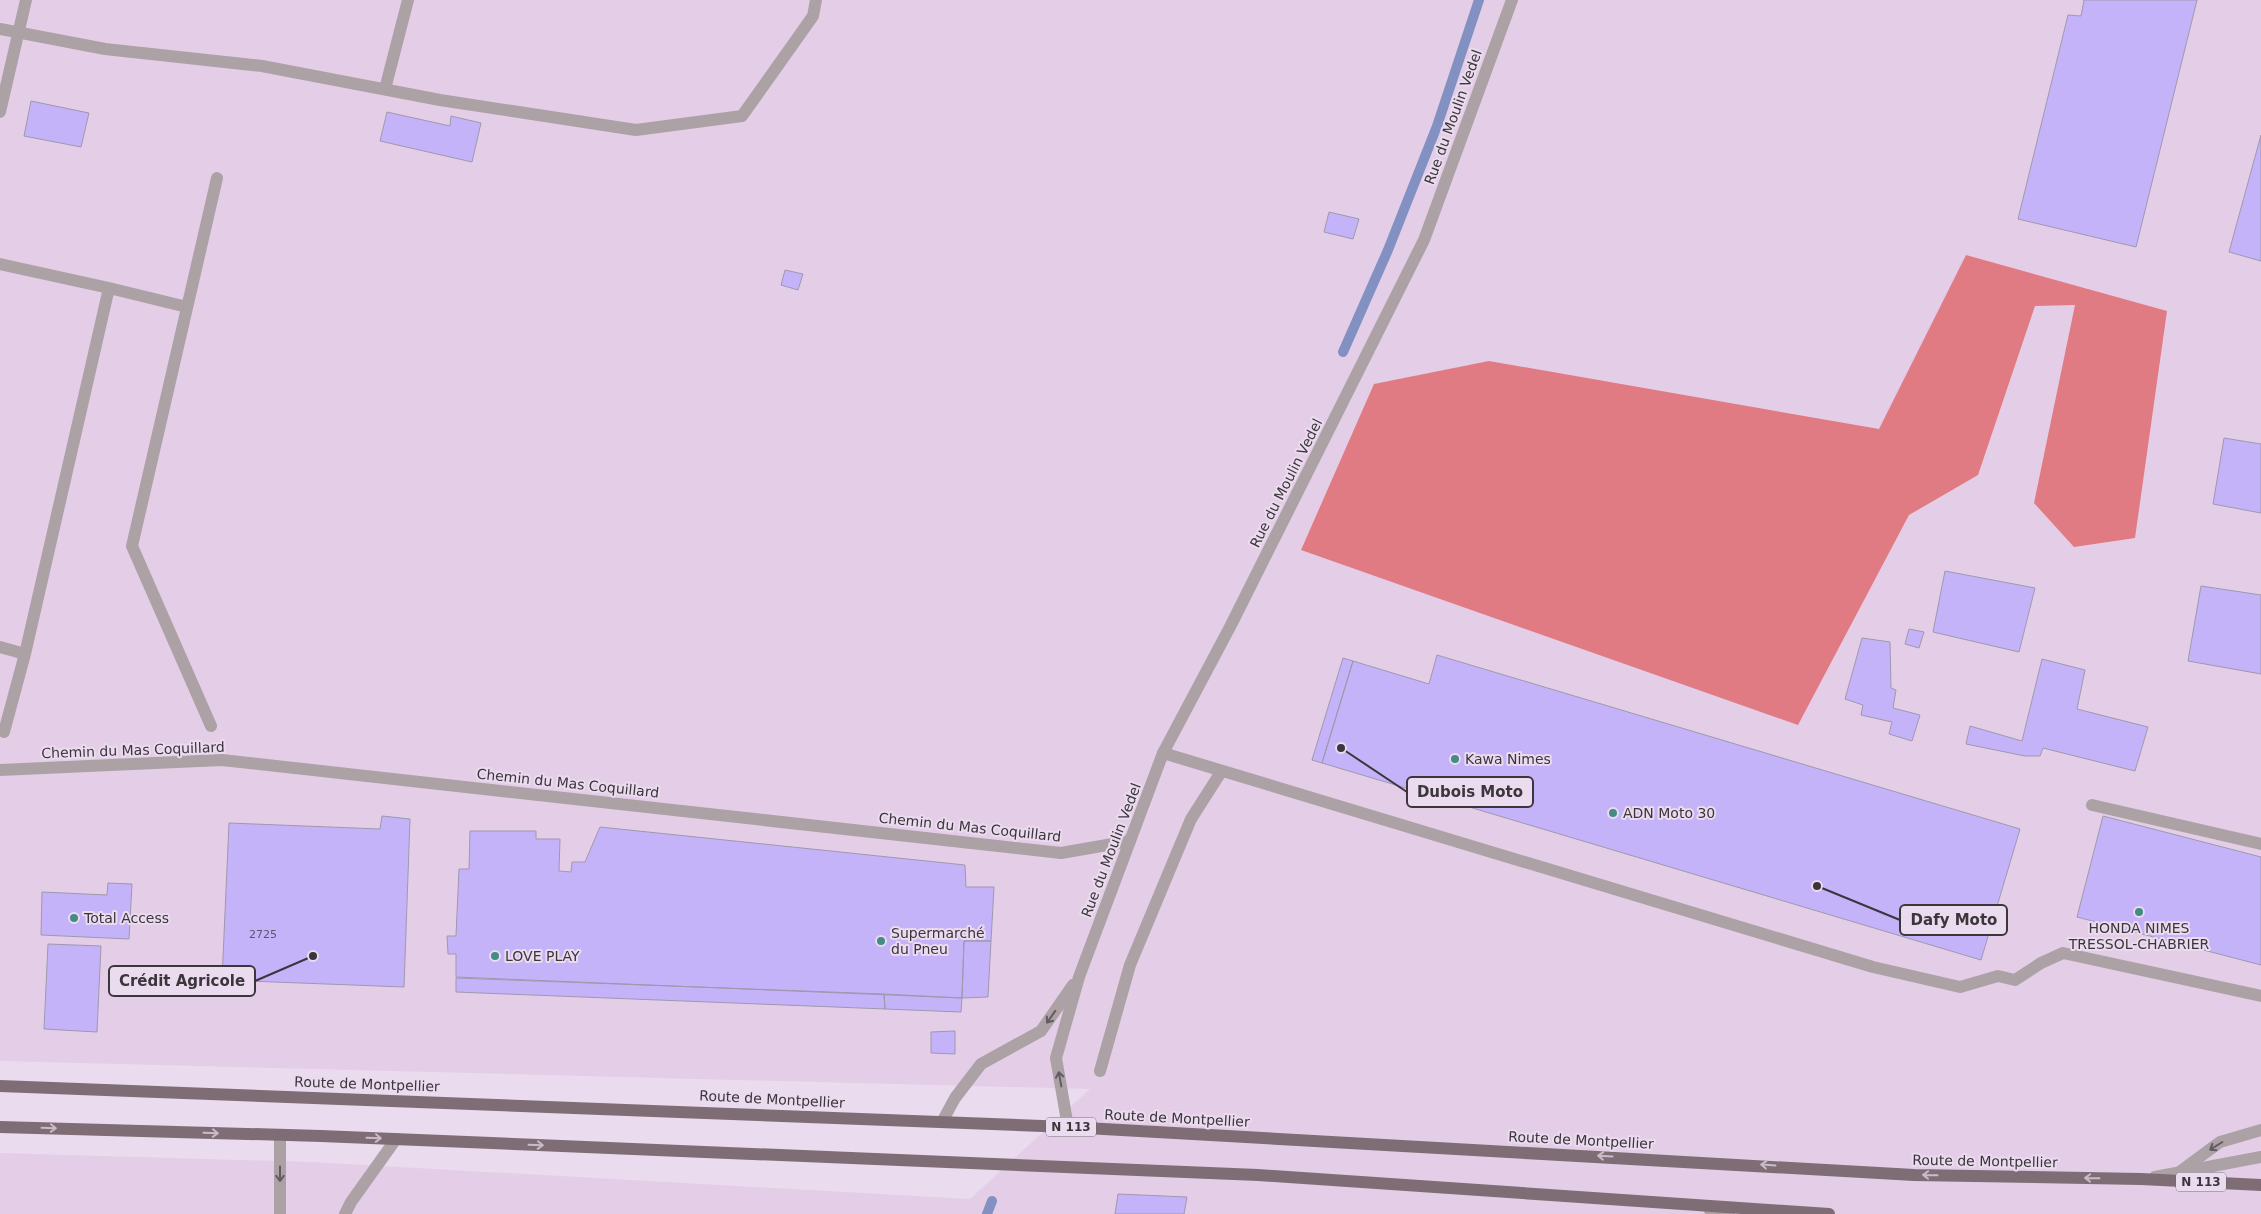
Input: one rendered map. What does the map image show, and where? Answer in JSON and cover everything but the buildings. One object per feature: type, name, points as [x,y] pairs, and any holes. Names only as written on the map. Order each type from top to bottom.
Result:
[{"type":"main road","name":"Route de Montpellier","points":[[0,1086],[726,1112],[1068,1127],[1914,1175],[2141,1179],[2261,1185]]},
{"type":"main road","points":[[0,1127],[396,1139],[1258,1175],[1830,1214]]},
{"type":"street","points":[[0,112],[26,0]]},
{"type":"street","points":[[385,89],[408,0]]},
{"type":"street","points":[[0,29],[105,49],[262,66],[385,89],[636,130],[742,116],[813,16],[816,0]]},
{"type":"street","name":"Rue du Moulin Vedel","points":[[1068,1127],[1056,1058],[1079,977],[1163,753],[1231,624],[1424,240],[1512,0]]},
{"type":"street","points":[[211,726],[132,546],[217,178]]},
{"type":"street","points":[[0,264],[187,307]]},
{"type":"street","points":[[4,732],[25,654],[109,288]]},
{"type":"street","points":[[0,647],[25,654]]},
{"type":"street","points":[[1163,753],[1873,967],[1960,987],[1998,976],[2015,980],[2041,963],[2063,953],[2261,996]]},
{"type":"street","name":"Chemin du Mas Coquillard","points":[[0,770],[222,760],[1061,853],[1130,841]]},
{"type":"street","points":[[1100,1071],[1130,965],[1191,819],[1221,772]]},
{"type":"street","points":[[2092,805],[2261,844]]},
{"type":"street","name":"Rue du Moulin Vedel","points":[[942,1122],[955,1098],[981,1064],[1041,1031],[1079,977]]},
{"type":"street","points":[[2177,1173],[2220,1142],[2261,1130]]},
{"type":"street","points":[[280,1135],[280,1214]]},
{"type":"street","points":[[346,1214],[351,1202],[396,1139]]},
{"type":"street","points":[[2141,1179],[2261,1157]]},
{"type":"street","points":[[1694,1206],[1729,1214]]},
{"type":"shaded area","points":[[0,0],[2261,0],[2261,1214],[0,1214],[0,1153],[310,1162],[970,1199],[1090,1089],[0,1061]]},
{"type":"shaded area","points":[[1966,255],[2167,311],[2135,538],[2074,547],[2034,503],[2075,305],[2035,306],[1978,475],[1909,515],[1798,725],[1301,550],[1374,384],[1489,361],[1879,429]]},
{"type":"waterway","points":[[1343,352],[1388,250],[1437,126],[1479,0]]},
{"type":"waterway","points":[[987,1214],[992,1201]]},
{"type":"place","name":"Dubois Moto","points":[[1341,748]]},
{"type":"place","name":"Kawa Nimes","points":[[1455,759]]},
{"type":"place","name":"ADN Moto 30","points":[[1613,813]]},
{"type":"place","name":"Dafy Moto","points":[[1817,886]]},
{"type":"place","name":"HONDA NIMES TRESSOL-CHABRIER","points":[[2139,912]]},
{"type":"place","name":"Total Access","points":[[74,918]]},
{"type":"place","name":"Supermarché du Pneu","points":[[881,941]]},
{"type":"place","name":"Crédit Agricole","points":[[313,956]]},
{"type":"place","name":"LOVE PLAY","points":[[495,956]]}]
